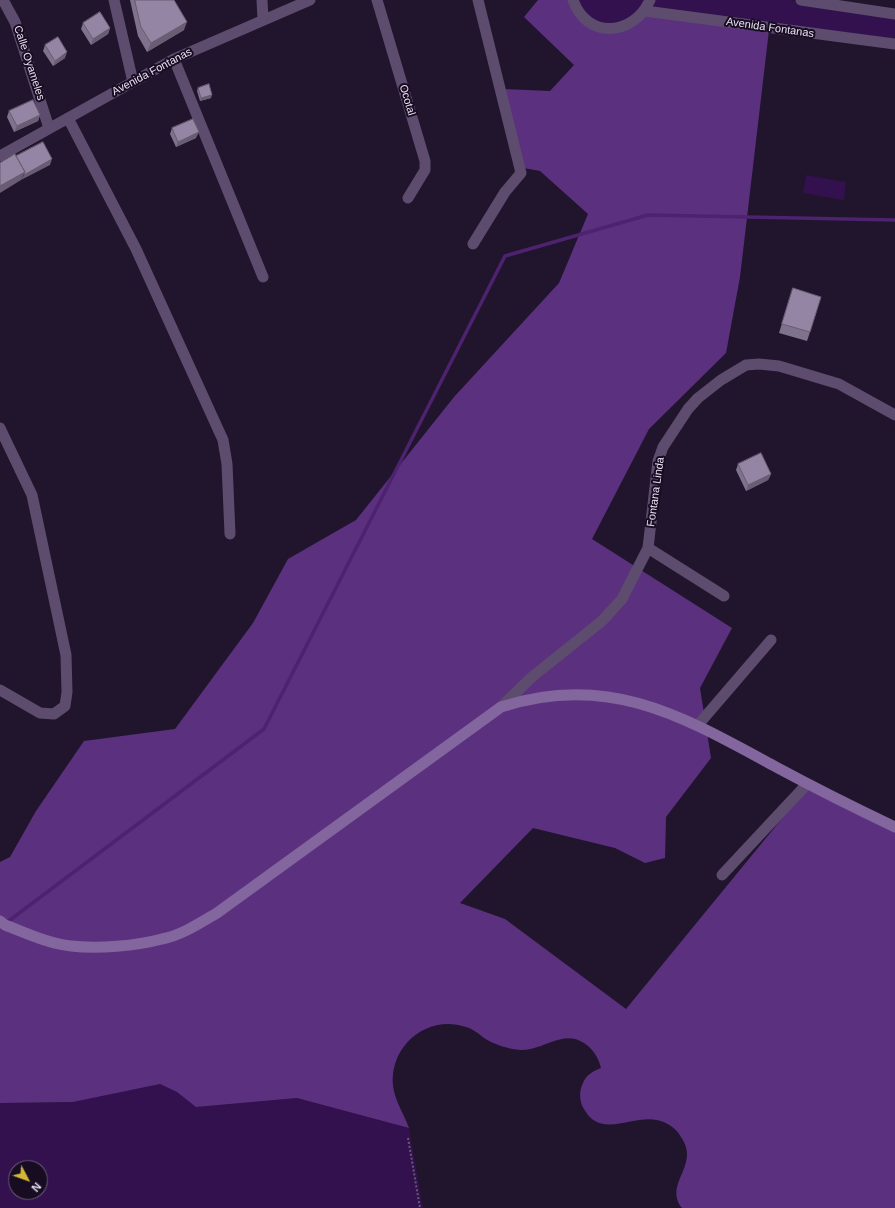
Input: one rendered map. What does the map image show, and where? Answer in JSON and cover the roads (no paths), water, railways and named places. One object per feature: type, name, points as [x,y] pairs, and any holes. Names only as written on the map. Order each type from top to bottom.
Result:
[{"type":"main road","points":[[0,922],[4,925],[38,938],[71,946],[116,946],[163,939],[190,928],[217,913],[502,708],[534,698],[550,696],[601,695],[650,706],[698,725],[808,784],[895,827]]},
{"type":"street","name":"Calle Oyameles","points":[[3,0],[16,22],[49,128]]},
{"type":"street","points":[[114,0],[133,82]]},
{"type":"street","points":[[262,0],[263,19]]},
{"type":"street","name":"Avenida Fontanas","points":[[0,156],[174,59],[263,19],[310,0]]},
{"type":"street","name":"Ocotal","points":[[377,0],[425,161],[425,170],[408,198]]},
{"type":"street","points":[[474,244],[505,192],[522,172],[478,0]]},
{"type":"street","points":[[573,0],[576,8],[584,18],[596,26],[609,29],[623,27],[635,21],[645,11],[650,0]]},
{"type":"street","points":[[801,0],[895,14]]},
{"type":"street","name":"Avenida Fontanas","points":[[645,11],[895,44]]},
{"type":"street","points":[[174,59],[263,278]]},
{"type":"street","points":[[68,118],[136,249],[223,440],[227,464],[230,534]]},
{"type":"street","name":"Fontana Linda","points":[[502,708],[532,677],[602,621],[622,599],[648,548],[658,461],[663,447],[678,421],[709,388],[746,365],[758,364],[792,370],[839,384],[895,415]]},
{"type":"street","points":[[0,428],[32,495],[66,655],[67,692],[65,706],[54,714],[40,713],[0,690]]},
{"type":"street","points":[[648,548],[724,596]]},
{"type":"street","points":[[698,725],[771,640]]},
{"type":"street","points":[[722,875],[808,784]]},
{"type":"waterway","points":[[6,923],[264,729],[505,256],[648,215],[895,220]]}]
